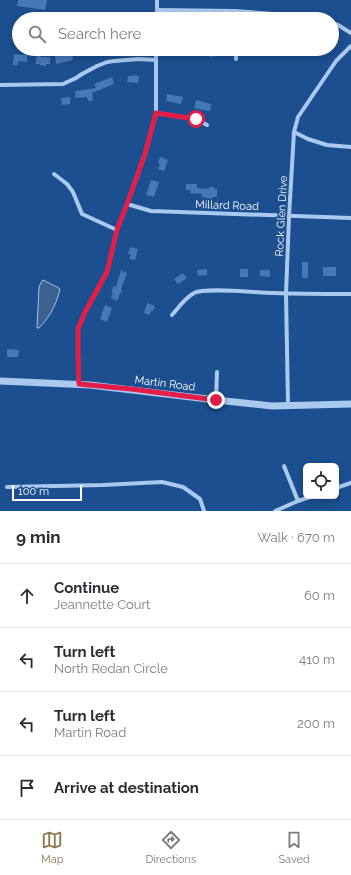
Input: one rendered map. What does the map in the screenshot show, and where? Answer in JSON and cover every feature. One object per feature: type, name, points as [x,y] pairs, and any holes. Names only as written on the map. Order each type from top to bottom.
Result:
[{"type":"street","points":[[157,0],[157,10],[247,12]]},
{"type":"street","points":[[339,26],[351,33]]},
{"type":"street","name":"Rock Glen Drive","points":[[288,404],[286,294],[294,132],[298,117],[336,61],[351,46]]},
{"type":"street","points":[[79,384],[78,329],[85,312],[107,272],[117,230],[145,154],[156,113],[156,56]]},
{"type":"street","points":[[0,85],[63,84],[97,66],[108,62],[139,59],[156,60]]},
{"type":"street","points":[[156,113],[196,119],[207,125]]},
{"type":"street","points":[[294,132],[327,146],[351,147]]},
{"type":"street","points":[[54,174],[67,184],[73,192],[82,214],[117,230]]},
{"type":"street","name":"Millard Road","points":[[127,204],[151,211],[351,218]]},
{"type":"street","points":[[172,315],[183,302],[194,293],[216,290],[286,294],[351,294]]},
{"type":"street","points":[[216,400],[217,372]]},
{"type":"street","name":"Martin Road","points":[[0,381],[79,384],[272,406],[288,404],[351,404]]},
{"type":"street","points":[[284,466],[298,501]]},
{"type":"street","points":[[7,487],[162,482],[184,487],[200,499],[204,511]]},
{"type":"street","points":[[339,487],[351,484]]},
{"type":"street","points":[[275,511],[304,499]]},
{"type":"water","points":[[43,280],[59,288],[60,290],[50,315],[39,328],[37,328],[39,287]]},
{"type":"building","points":[[18,0],[47,0],[45,10],[17,6]]},
{"type":"building","points":[[14,56],[27,56],[27,62],[18,61],[18,65],[13,65]]},
{"type":"building","points":[[55,56],[72,56],[73,60],[56,64]]},
{"type":"building","points":[[37,57],[50,57],[50,64],[46,64],[46,66],[36,64]]},
{"type":"building","points":[[128,76],[139,76],[138,83],[127,82]]},
{"type":"building","points":[[112,77],[114,84],[92,93],[93,101],[88,101],[87,97],[76,98],[75,91],[96,88],[94,84]]},
{"type":"building","points":[[167,94],[183,97],[181,104],[166,101]]},
{"type":"building","points":[[70,97],[70,104],[62,105],[61,98]]},
{"type":"building","points":[[196,100],[211,104],[210,111],[194,108]]},
{"type":"building","points":[[160,157],[168,160],[164,171],[158,169]]},
{"type":"building","points":[[151,180],[159,182],[154,197],[146,195]]},
{"type":"building","points":[[186,184],[197,184],[197,188],[209,189],[209,187],[214,187],[213,189],[217,189],[217,197],[213,197],[212,199],[202,197],[202,194],[190,193],[191,190],[186,190]]},
{"type":"building","points":[[130,247],[138,249],[135,260],[129,259],[131,254],[128,254]]},
{"type":"building","points":[[302,262],[308,262],[308,278],[302,278]]},
{"type":"building","points":[[323,267],[336,267],[336,276],[323,276]]},
{"type":"building","points":[[207,269],[207,275],[198,276],[197,270]]},
{"type":"building","points":[[240,269],[248,269],[248,277],[240,277]]},
{"type":"building","points":[[121,270],[127,273],[117,301],[111,298],[113,293],[111,292],[114,286],[116,287]]},
{"type":"building","points":[[260,270],[270,270],[270,277],[260,276]]},
{"type":"building","points":[[183,273],[187,278],[178,284],[174,279]]},
{"type":"building","points":[[147,303],[155,306],[149,315],[144,313]]},
{"type":"building","points":[[105,305],[112,308],[107,322],[100,319]]},
{"type":"building","points":[[7,349],[19,350],[18,357],[7,357]]},
{"type":"route","points":[[196,119],[156,113],[145,154],[117,230],[107,272],[85,312],[78,329],[79,384],[216,400]]}]
